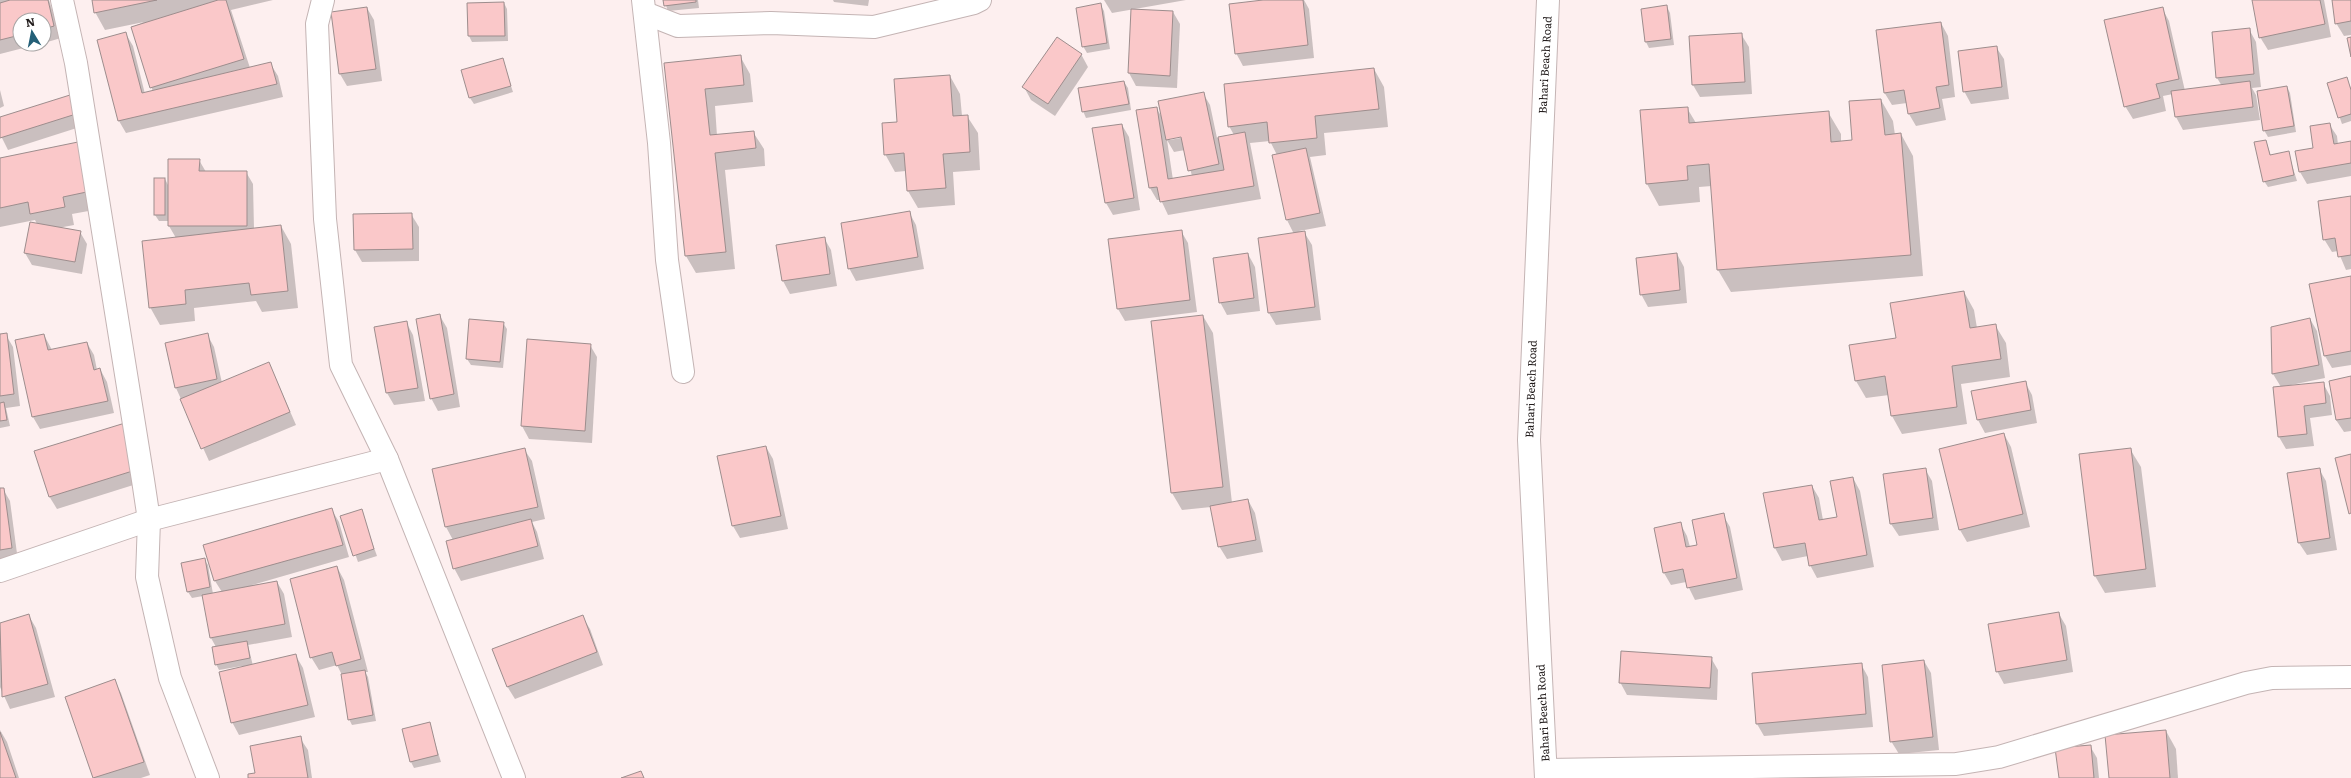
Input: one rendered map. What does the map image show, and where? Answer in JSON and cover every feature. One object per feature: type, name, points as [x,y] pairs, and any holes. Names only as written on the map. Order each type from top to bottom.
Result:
[{"type":"street","points":[[62,0],[76,63],[149,520],[147,577],[168,670],[208,778]]},
{"type":"street","points":[[308,0],[317,24]]},
{"type":"street","points":[[323,0],[317,24],[325,219],[341,365],[387,459],[514,778]]},
{"type":"street","points":[[644,7],[678,26],[771,23],[874,27],[974,3],[980,0]]},
{"type":"street","name":"Bahari Beach Road","points":[[1546,774],[1529,440],[1548,0]]},
{"type":"street","points":[[644,7],[659,143],[667,260],[683,372]]},
{"type":"street","points":[[0,570],[149,520],[387,459]]},
{"type":"street","points":[[1546,774],[1956,764],[1999,757],[2246,683],[2272,678],[2351,676]]},
{"type":"building","points":[[10,0],[48,0],[51,12],[12,12],[12,37],[0,40],[0,3]]},
{"type":"building","points":[[92,0],[157,0],[94,13]]},
{"type":"building","points":[[218,0],[226,0],[244,59],[150,88],[131,27]]},
{"type":"building","points":[[663,0],[696,0],[696,2],[664,6]]},
{"type":"building","points":[[1263,0],[1303,0],[1308,45],[1235,54],[1229,4]]},
{"type":"building","points":[[2252,0],[2320,0],[2325,24],[2259,38]]},
{"type":"building","points":[[2332,0],[2351,0],[2351,21],[2335,24]]},
{"type":"building","points":[[504,2],[505,36],[468,36],[467,3]]},
{"type":"building","points":[[1101,3],[1107,43],[1082,47],[1076,8]]},
{"type":"building","points":[[1667,5],[1671,39],[1645,42],[1641,9]]},
{"type":"building","points":[[367,7],[376,69],[339,74],[331,12]]},
{"type":"building","points":[[2163,7],[2179,79],[2156,84],[2160,98],[2124,107],[2104,20]]},
{"type":"building","points":[[1131,9],[1173,11],[1170,76],[1128,73]]},
{"type":"building","points":[[1941,22],[1949,85],[1936,87],[1940,108],[1908,114],[1904,90],[1884,93],[1876,30]]},
{"type":"building","points":[[2250,28],[2254,74],[2216,78],[2212,32]]},
{"type":"building","points":[[126,32],[142,93],[271,62],[277,84],[118,121],[97,40]]},
{"type":"building","points":[[1742,33],[1745,82],[1692,85],[1689,36]]},
{"type":"building","points":[[1057,37],[1082,54],[1048,104],[1022,87]]},
{"type":"building","points":[[2351,37],[2351,57],[2347,38]]},
{"type":"building","points":[[1997,46],[2002,87],[1963,92],[1958,51]]},
{"type":"building","points":[[741,55],[744,85],[705,89],[710,135],[754,131],[756,148],[715,153],[726,252],[685,256],[664,63]]},
{"type":"building","points":[[503,58],[511,86],[469,98],[461,70]]},
{"type":"building","points":[[1374,68],[1379,109],[1315,116],[1317,138],[1269,143],[1267,122],[1228,127],[1224,84]]},
{"type":"building","points":[[950,75],[953,116],[968,115],[970,152],[943,154],[946,188],[907,191],[904,153],[884,155],[882,123],[897,122],[894,79]]},
{"type":"building","points":[[2347,77],[2351,90],[2351,114],[2338,118],[2327,83]]},
{"type":"building","points":[[1124,81],[1129,104],[1082,112],[1078,88]]},
{"type":"building","points":[[2250,81],[2253,107],[2175,117],[2171,91]]},
{"type":"building","points":[[2287,86],[2294,126],[2263,131],[2257,91]]},
{"type":"building","points":[[1204,92],[1219,164],[1188,171],[1181,137],[1166,140],[1158,101]]},
{"type":"building","points":[[70,95],[76,114],[0,138],[0,117]]},
{"type":"building","points":[[1881,99],[1885,135],[1901,133],[1911,255],[1717,270],[1709,164],[1687,166],[1688,180],[1646,184],[1640,110],[1688,107],[1689,123],[1829,111],[1831,142],[1852,140],[1849,101]]},
{"type":"building","points":[[1157,107],[1168,179],[1224,170],[1218,137],[1245,132],[1254,186],[1160,202],[1157,187],[1149,188],[1136,110]]},
{"type":"building","points":[[2330,123],[2334,144],[2351,141],[2351,163],[2299,172],[2295,151],[2313,148],[2310,126]]},
{"type":"building","points":[[1122,124],[1134,198],[1105,203],[1092,128]]},
{"type":"building","points":[[2266,140],[2270,155],[2289,151],[2294,175],[2263,182],[2254,142]]},
{"type":"building","points":[[78,142],[96,190],[63,197],[65,207],[30,214],[28,202],[0,208],[0,158]]},
{"type":"building","points":[[1306,148],[1320,213],[1286,220],[1272,155]]},
{"type":"building","points":[[168,159],[200,159],[199,171],[247,171],[247,226],[168,226]]},
{"type":"building","points":[[154,178],[165,178],[165,215],[154,215]]},
{"type":"building","points":[[2351,196],[2351,255],[2338,257],[2335,238],[2323,240],[2318,201]]},
{"type":"building","points":[[910,211],[918,257],[848,269],[841,223]]},
{"type":"building","points":[[412,213],[413,249],[354,250],[353,214]]},
{"type":"building","points":[[30,222],[81,231],[75,262],[24,253]]},
{"type":"building","points":[[281,225],[288,291],[251,295],[249,283],[185,290],[186,304],[149,308],[142,241]]},
{"type":"building","points":[[1182,230],[1190,300],[1117,309],[1108,239]]},
{"type":"building","points":[[1305,231],[1315,307],[1268,313],[1258,238]]},
{"type":"building","points":[[825,237],[830,274],[782,281],[776,245]]},
{"type":"building","points":[[1248,253],[1254,298],[1219,303],[1213,258]]},
{"type":"building","points":[[1677,253],[1680,290],[1640,295],[1636,258]]},
{"type":"building","points":[[2351,276],[2351,351],[2324,356],[2309,284]]},
{"type":"building","points":[[1964,291],[1970,328],[1996,324],[2001,359],[1952,366],[1957,407],[1891,416],[1885,376],[1855,381],[1849,345],[1896,338],[1890,303]]},
{"type":"building","points":[[440,314],[454,394],[430,399],[416,319]]},
{"type":"building","points":[[1203,315],[1223,487],[1171,493],[1151,321]]},
{"type":"building","points":[[2310,318],[2319,365],[2272,374],[2271,327]]},
{"type":"building","points":[[469,319],[504,322],[500,362],[466,359]]},
{"type":"building","points":[[407,321],[418,388],[386,393],[374,327]]},
{"type":"building","points":[[7,333],[14,394],[0,396],[0,334]]},
{"type":"building","points":[[208,333],[217,379],[175,388],[165,343]]},
{"type":"building","points":[[44,334],[48,350],[87,342],[94,370],[100,368],[108,401],[32,417],[15,340]]},
{"type":"building","points":[[527,339],[591,344],[585,431],[521,426]]},
{"type":"building","points":[[269,362],[290,412],[201,449],[180,399]]},
{"type":"building","points":[[2351,376],[2351,418],[2336,420],[2329,381]]},
{"type":"building","points":[[2026,381],[2031,410],[1977,420],[1971,391]]},
{"type":"building","points":[[2324,382],[2326,403],[2304,406],[2307,434],[2278,437],[2273,387]]},
{"type":"building","points":[[4,402],[7,420],[0,421],[0,403]]},
{"type":"building","points":[[125,423],[139,469],[49,497],[34,451]]},
{"type":"building","points":[[2004,433],[2023,514],[1959,530],[1939,449]]},
{"type":"building","points":[[766,446],[781,516],[732,526],[717,456]]},
{"type":"building","points":[[525,448],[538,507],[445,527],[432,469]]},
{"type":"building","points":[[2131,448],[2146,569],[2094,576],[2079,454]]},
{"type":"building","points":[[2351,454],[2351,513],[2349,514],[2335,458]]},
{"type":"building","points":[[1926,468],[1933,518],[1890,524],[1883,474]]},
{"type":"building","points":[[2320,468],[2330,538],[2298,543],[2287,473]]},
{"type":"building","points":[[1853,477],[1867,555],[1809,566],[1805,543],[1774,548],[1763,493],[1812,485],[1819,520],[1837,517],[1830,481]]},
{"type":"building","points":[[0,488],[4,488],[12,548],[0,550]]},
{"type":"building","points":[[1248,499],[1256,540],[1218,547],[1210,506]]},
{"type":"building","points":[[332,508],[343,545],[214,581],[203,545]]},
{"type":"building","points":[[362,509],[374,549],[353,556],[340,516]]},
{"type":"building","points":[[1724,513],[1737,578],[1687,588],[1683,569],[1663,573],[1654,528],[1681,522],[1686,547],[1697,545],[1692,520]]},
{"type":"building","points":[[531,519],[538,546],[453,569],[446,541]]},
{"type":"building","points":[[205,558],[210,587],[187,592],[181,563]]},
{"type":"building","points":[[337,566],[361,659],[336,666],[332,652],[310,658],[290,579]]},
{"type":"building","points":[[277,581],[285,624],[210,638],[202,595]]},
{"type":"building","points":[[2059,612],[2067,660],[1996,672],[1988,624]]},
{"type":"building","points":[[29,614],[48,684],[2,697],[0,623]]},
{"type":"building","points":[[583,615],[597,652],[507,687],[492,649]]},
{"type":"building","points":[[247,641],[250,658],[215,665],[212,647]]},
{"type":"building","points":[[1621,651],[1712,657],[1710,688],[1619,683]]},
{"type":"building","points":[[296,654],[308,705],[231,723],[219,672]]},
{"type":"building","points":[[1924,660],[1933,737],[1890,742],[1882,665]]},
{"type":"building","points":[[1862,663],[1866,714],[1756,724],[1752,673]]},
{"type":"building","points":[[365,670],[373,715],[348,720],[341,674]]},
{"type":"building","points":[[115,679],[144,762],[93,778],[65,697]]},
{"type":"building","points":[[430,722],[438,755],[410,762],[402,729]]},
{"type":"building","points":[[2166,730],[2170,778],[2109,778],[2105,735]]},
{"type":"building","points":[[0,732],[16,778],[0,778]]},
{"type":"building","points":[[301,736],[308,778],[248,778],[248,774],[255,773],[250,746]]},
{"type":"building","points":[[2091,745],[2094,778],[2059,778],[2055,748]]},
{"type":"building","points":[[641,771],[644,778],[621,778]]}]
